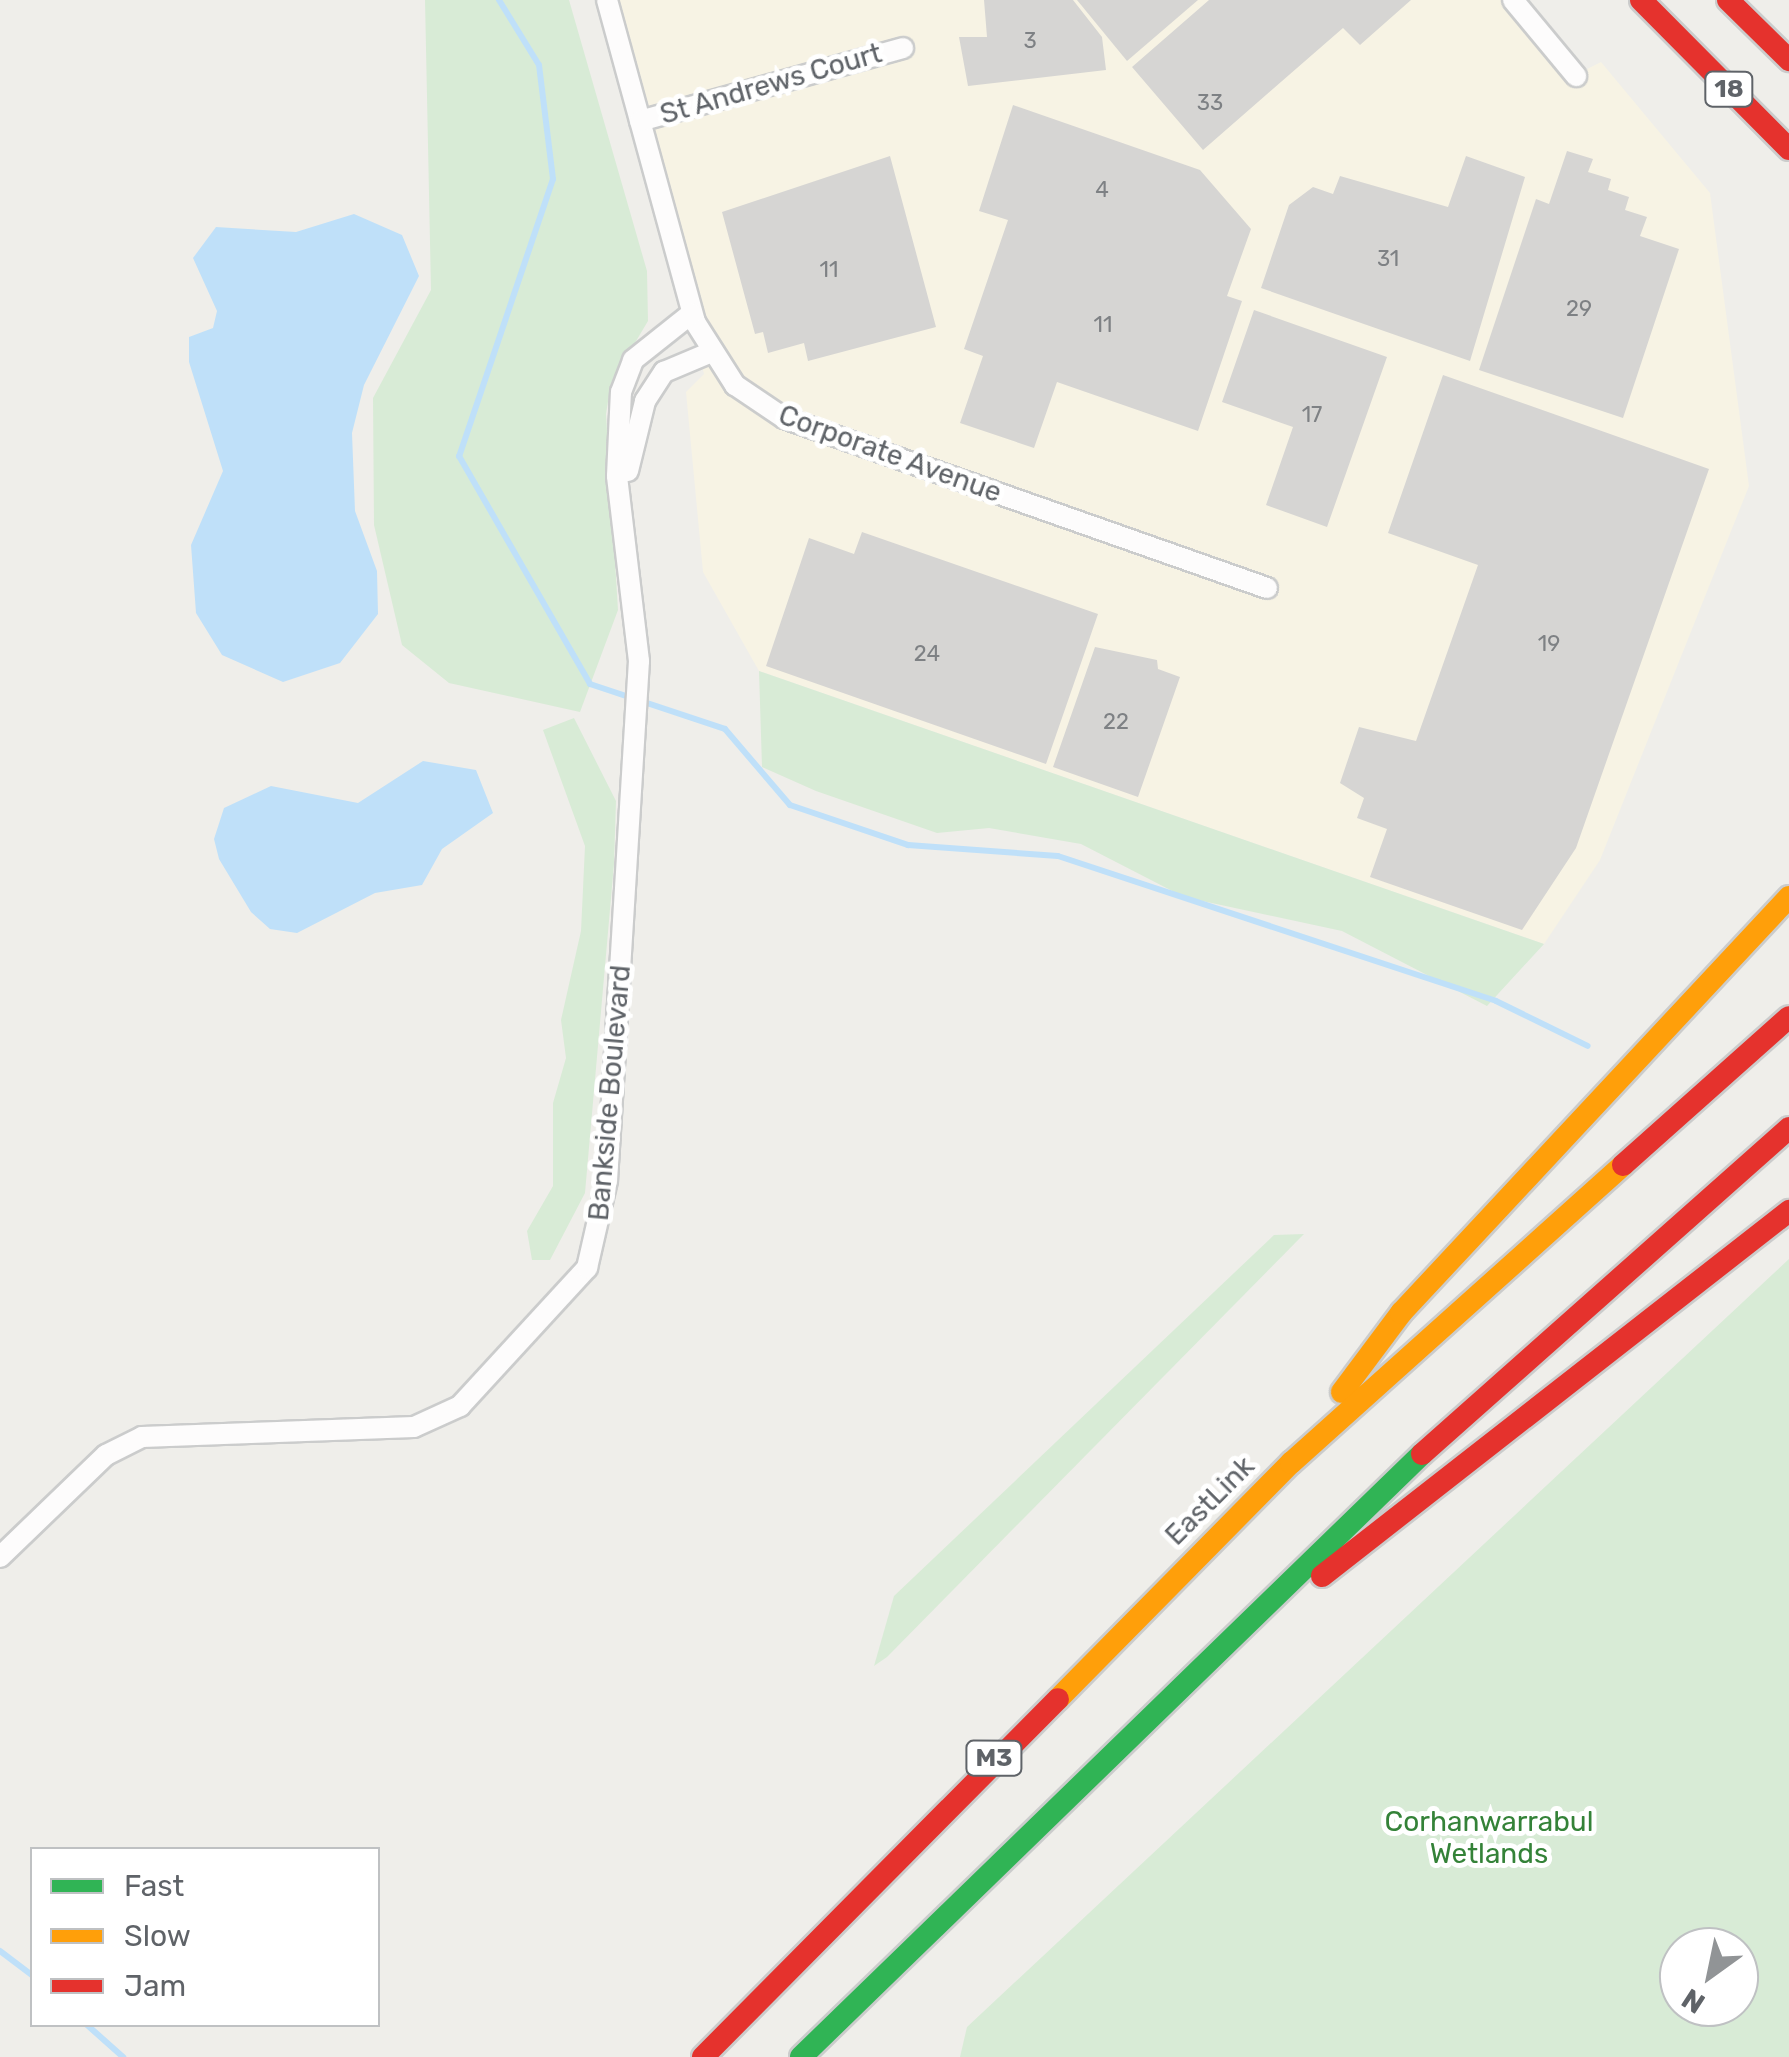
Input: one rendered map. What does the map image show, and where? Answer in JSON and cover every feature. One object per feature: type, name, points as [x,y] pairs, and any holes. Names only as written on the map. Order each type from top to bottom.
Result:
[{"type":"highway","name":"18","points":[[1641,0],[1789,150]]},
{"type":"highway","name":"18","points":[[1728,0],[1789,60]]},
{"type":"highway","points":[[1291,1463],[1401,1313],[1789,898]]},
{"type":"highway","name":"EastLink","points":[[703,2057],[1291,1463],[1789,1017]]},
{"type":"highway","points":[[801,2057],[1249,1625],[1390,1483],[1789,1128]]},
{"type":"highway","points":[[1249,1625],[1375,1539],[1618,1337],[1789,1211]]},
{"type":"street","name":"Corporate Avenue","points":[[608,0],[692,313],[709,353],[735,386],[784,418],[1267,588]]},
{"type":"street","points":[[1513,0],[1576,76]]},
{"type":"street","name":"St Andrews Court","points":[[640,121],[903,48]]},
{"type":"street","name":"Bankside Boulevard","points":[[0,1557],[106,1455],[142,1437],[414,1427],[460,1406],[554,1314],[587,1268],[608,1181],[639,661],[623,518],[621,392],[645,346],[692,313]]},
{"type":"street","name":"Bankside Boulevard","points":[[623,518],[646,402],[676,362],[709,353]]},
{"type":"shaded area","points":[[607,0],[1513,0],[1575,75],[1601,62],[1710,193],[1749,486],[1600,860],[1544,944],[759,671],[703,572],[686,392],[704,374]]},
{"type":"green space","points":[[425,0],[569,0],[647,271],[648,321],[611,383],[606,414],[618,610],[580,712],[449,683],[402,645],[374,525],[373,398],[431,290]]},
{"type":"green space","points":[[759,671],[1544,944],[1487,1006],[1342,931],[1184,897],[1081,844],[989,828],[937,833],[816,791],[762,767]]},
{"type":"green space","points":[[574,718],[616,801],[614,864],[585,1193],[550,1260],[532,1260],[527,1231],[553,1186],[553,1103],[566,1058],[561,1020],[581,931],[585,846],[543,730]]},
{"type":"green space","points":[[1304,1234],[874,1666],[894,1596],[1274,1235]]},
{"type":"green space","name":"Corhanwarrabul Wetlands","points":[[1789,1259],[1789,2057],[960,2057],[967,2027]]},
{"type":"water","points":[[354,214],[402,235],[419,276],[364,385],[352,433],[355,511],[377,571],[378,614],[340,663],[283,682],[222,655],[196,613],[191,545],[223,471],[189,362],[189,337],[213,328],[217,311],[193,258],[216,227],[296,232]]},
{"type":"water","points":[[423,761],[476,770],[493,813],[442,849],[422,885],[375,893],[297,933],[270,929],[251,912],[219,859],[214,839],[224,808],[271,786],[358,803]]},
{"type":"building","points":[[984,0],[1073,0],[1102,37],[1106,70],[968,86],[959,37],[987,37]]},
{"type":"building","points":[[1077,0],[1198,0],[1127,61]]},
{"type":"building","points":[[1209,0],[1411,0],[1360,45],[1343,28],[1203,150],[1132,67]]},
{"type":"building","points":[[1013,105],[1200,170],[1251,229],[1227,296],[1242,301],[1198,431],[1057,382],[1034,448],[960,423],[983,356],[964,349],[1008,220],[979,211]]},
{"type":"building","points":[[1567,151],[1593,159],[1588,172],[1611,179],[1608,190],[1629,197],[1625,210],[1647,217],[1640,236],[1679,249],[1623,418],[1479,370],[1536,199],[1549,204]]},
{"type":"building","points":[[890,156],[936,327],[808,361],[804,343],[768,353],[763,332],[755,334],[722,212]]},
{"type":"building","points":[[1466,156],[1525,177],[1470,361],[1261,288],[1289,205],[1313,187],[1333,194],[1340,176],[1448,207]]},
{"type":"building","points":[[1254,310],[1387,357],[1327,527],[1266,505],[1293,427],[1222,402]]},
{"type":"building","points":[[1443,375],[1709,469],[1576,848],[1522,930],[1370,877],[1387,829],[1357,818],[1364,798],[1340,783],[1359,727],[1416,741],[1478,565],[1388,533]]},
{"type":"building","points":[[862,532],[1098,614],[1046,764],[766,666],[809,538],[854,554]]},
{"type":"building","points":[[1095,647],[1157,660],[1158,669],[1180,677],[1138,797],[1053,767]]},
{"type":"waterway","points":[[499,0],[539,65],[553,179],[459,456],[590,684],[725,729],[790,805],[908,845],[1058,856],[1496,1001],[1588,1046]]},
{"type":"waterway","points":[[0,1951],[30,1974]]},
{"type":"waterway","points":[[89,2027],[123,2057]]},
{"type":"traffic: fast","points":[[801,2057],[1422,1454]]},
{"type":"traffic: slow","points":[[1342,1392],[1401,1313],[1789,897]]},
{"type":"traffic: slow","points":[[1058,1699],[1291,1463],[1623,1165]]},
{"type":"traffic: jam","points":[[1641,0],[1789,149]]},
{"type":"traffic: jam","points":[[1728,0],[1789,60]]},
{"type":"traffic: jam","points":[[1623,1165],[1789,1017]]},
{"type":"traffic: jam","points":[[1422,1454],[1789,1128]]},
{"type":"traffic: jam","points":[[1322,1576],[1789,1211]]},
{"type":"traffic: jam","points":[[703,2057],[1058,1699]]}]
